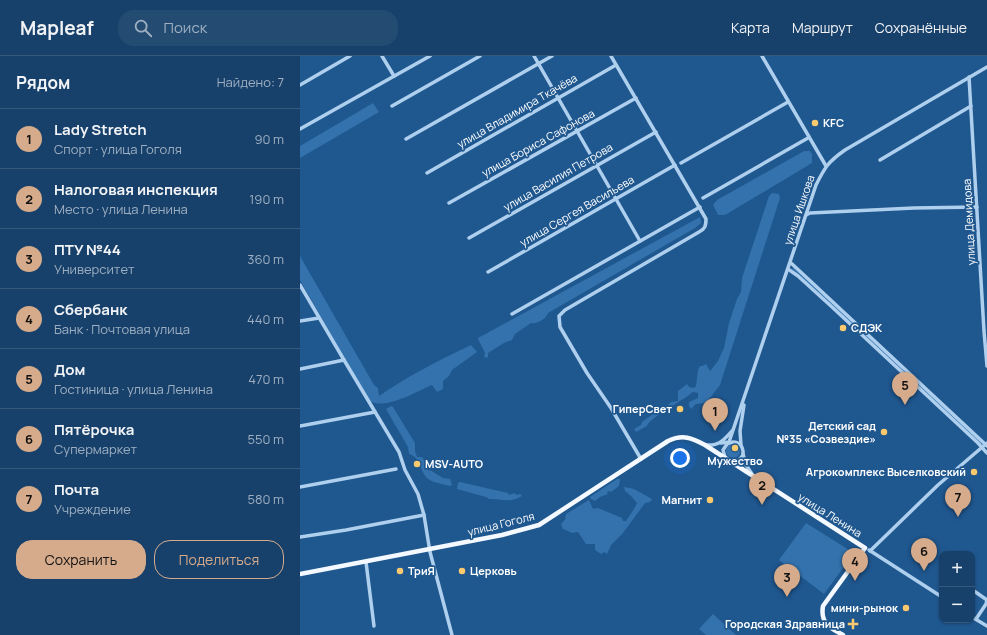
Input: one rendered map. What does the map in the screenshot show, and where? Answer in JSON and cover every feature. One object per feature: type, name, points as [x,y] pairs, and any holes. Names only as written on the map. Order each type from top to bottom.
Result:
[{"type":"main road","name":"улица Гоголя","points":[[300,574],[508,534],[539,525],[668,441],[678,437],[691,438],[706,445],[728,460]]},
{"type":"main road","name":"улица Ленина","points":[[728,460],[865,548]]},
{"type":"main road","points":[[843,635],[829,626],[824,620],[822,614],[823,606],[865,548]]},
{"type":"street","points":[[300,84],[350,56]]},
{"type":"street","points":[[382,56],[394,76]]},
{"type":"street","points":[[300,129],[428,56]]},
{"type":"street","points":[[392,106],[480,56]]},
{"type":"street","points":[[534,56],[640,241]]},
{"type":"street","points":[[406,139],[552,56]]},
{"type":"street","points":[[611,56],[706,219],[704,229],[565,310],[559,316],[560,327],[641,459]]},
{"type":"street","points":[[762,56],[808,138],[826,166]]},
{"type":"street","name":"улица Владимира Ткачёва","points":[[427,173],[616,65]]},
{"type":"street","name":"улица Ишкова","points":[[729,442],[816,186],[826,166],[831,160],[845,150],[987,67]]},
{"type":"street","name":"улица Демидова","points":[[969,77],[987,366]]},
{"type":"street","name":"улица Бориса Сафонова","points":[[449,203],[636,98]]},
{"type":"street","points":[[681,163],[788,102]]},
{"type":"street","points":[[880,160],[971,106]]},
{"type":"street","name":"улица Василия Петрова","points":[[469,238],[656,132]]},
{"type":"street","points":[[703,198],[808,138]]},
{"type":"street","name":"улица Сергея Васильева","points":[[488,272],[675,166]]},
{"type":"street","points":[[512,314],[700,207]]},
{"type":"street","points":[[806,215],[810,213],[914,208],[977,207]]},
{"type":"street","points":[[791,263],[986,444],[938,486],[870,551]]},
{"type":"street","points":[[788,269],[798,276],[826,302],[987,454]]},
{"type":"street","points":[[300,285],[399,452],[405,470],[418,494],[424,515],[430,549],[452,635]]},
{"type":"street","points":[[300,321],[319,318]]},
{"type":"street","points":[[300,368],[344,360]]},
{"type":"street","name":"улица Ишкова","points":[[742,446],[740,431],[746,395]]},
{"type":"street","points":[[300,426],[375,412]]},
{"type":"street","points":[[721,443],[732,430]]},
{"type":"street","points":[[743,453],[739,460],[728,460],[723,450],[729,442],[737,442],[742,446],[746,465],[755,478]]},
{"type":"street","name":"улица Гоголя","points":[[706,445],[711,446],[729,442]]},
{"type":"street","points":[[300,487],[396,469]]},
{"type":"street","points":[[300,537],[424,515]]},
{"type":"street","name":"улица Ленина","points":[[865,548],[939,595]]},
{"type":"street","points":[[366,562],[374,626]]},
{"type":"street","points":[[975,592],[987,600],[976,619],[987,626]]},
{"type":"shaded area","points":[[373,103],[379,112],[300,158],[300,146]]},
{"type":"shaded area","points":[[804,151],[810,151],[812,154],[812,163],[725,215],[718,215],[713,205],[717,200]]},
{"type":"shaded area","points":[[772,193],[779,194],[780,198],[720,385],[706,403],[696,404],[691,409],[689,402],[698,398],[698,393],[693,392],[654,418],[647,426],[636,432],[634,429],[641,425],[642,422],[671,402],[678,401],[678,391],[687,384],[689,387],[694,388],[696,386],[700,366],[706,364],[710,371],[718,361],[724,348],[729,323],[737,299],[741,292],[742,278],[769,196]]},
{"type":"shaded area","points":[[700,217],[701,223],[695,228],[548,313],[541,321],[531,323],[515,334],[512,340],[488,353],[488,357],[485,358],[485,353],[478,338]]},
{"type":"shaded area","points":[[300,256],[374,385],[378,388],[379,396],[447,356],[471,345],[477,352],[452,370],[449,376],[443,381],[443,389],[437,392],[432,385],[394,401],[378,404],[372,402],[366,396],[300,280]]},
{"type":"shaded area","points":[[793,267],[980,441],[979,442],[792,269]]},
{"type":"shaded area","points":[[391,406],[415,443],[417,457],[422,457],[425,462],[424,465],[429,471],[430,470],[443,478],[450,479],[452,485],[450,486],[433,482],[425,476],[416,458],[409,454],[408,447],[386,409]]},
{"type":"shaded area","points":[[730,444],[736,444],[740,448],[740,454],[736,458],[730,458],[726,454],[726,448]]},
{"type":"shaded area","points":[[617,479],[620,479],[619,486],[611,492],[607,492],[608,494],[595,501],[591,499],[590,497]]},
{"type":"shaded area","points":[[460,482],[508,493],[509,495],[515,493],[516,495],[520,494],[522,496],[514,500],[489,499],[457,489],[458,483]]},
{"type":"shaded area","points":[[624,487],[634,489],[652,499],[650,502],[645,503],[623,533],[611,545],[607,554],[604,552],[601,554],[595,550],[595,544],[586,544],[578,532],[572,533],[563,529],[561,524],[565,520],[566,514],[589,500],[593,509],[598,508],[622,518],[623,521],[626,521],[637,503],[625,491]]},
{"type":"shaded area","points":[[806,523],[854,553],[824,594],[779,560]]},
{"type":"shaded area","points":[[713,614],[736,635],[706,635],[699,629]]},
{"type":"place","name":"KFC","points":[[815,123]]},
{"type":"place","name":"СДЭК","points":[[843,328]]},
{"type":"place","name":"Дом","points":[[905,405]]},
{"type":"place","name":"ГиперСвет","points":[[680,409]]},
{"type":"place","name":"Lady Stretch","points":[[715,431]]},
{"type":"place","name":"Детский сад №35 «Созвездие»","points":[[884,432]]},
{"type":"place","name":"Мужество","points":[[735,448]]},
{"type":"place","name":"MSV-AUTO","points":[[417,464]]},
{"type":"place","name":"Агрокомплекс Выселковский","points":[[974,472]]},
{"type":"place","name":"Магнит","points":[[710,500]]},
{"type":"place","name":"Налоговая инспекция","points":[[762,505]]},
{"type":"place","name":"Почта","points":[[958,517]]},
{"type":"place","name":"ТриЯ","points":[[400,571]]},
{"type":"place","name":"Церковь","points":[[462,571]]},
{"type":"place","name":"Пятёрочка","points":[[924,571]]},
{"type":"place","name":"Сбербанк","points":[[855,581]]},
{"type":"place","name":"ПТУ №44","points":[[787,597]]},
{"type":"place","name":"мини-рынок","points":[[906,608]]},
{"type":"place","name":"Городская Здравница","points":[[853,624]]}]
